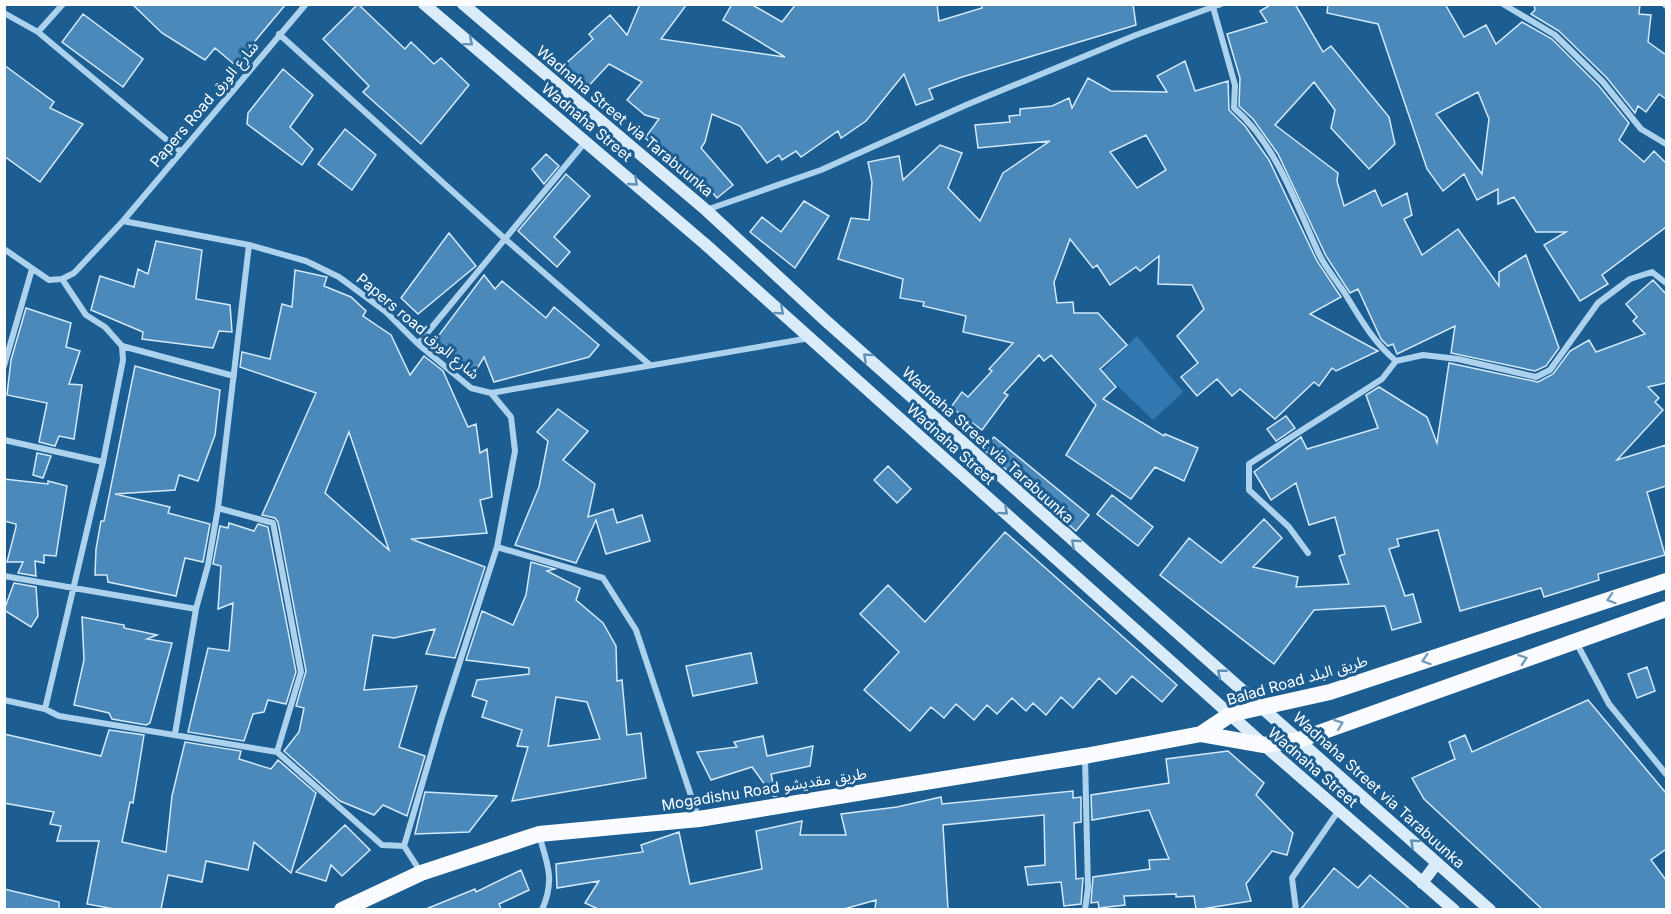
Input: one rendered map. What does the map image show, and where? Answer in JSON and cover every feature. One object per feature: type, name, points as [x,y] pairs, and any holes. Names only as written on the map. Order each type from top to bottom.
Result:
[{"type":"highway","name":"Balad Road طريق البلد","points":[[1201,734],[1231,714],[1330,692],[1666,581]]},
{"type":"highway","points":[[1201,734],[1264,745],[1299,740],[1666,609]]},
{"type":"highway","name":"Mogadishu Road طريق مقديشو","points":[[342,909],[421,873],[539,834],[699,819],[1085,756],[1201,734]]},
{"type":"main road","name":"Wadnaha Street","points":[[424,4],[586,140],[1264,745],[1454,909]]},
{"type":"main road","name":"Wadnaha Street via Tarabuunka","points":[[463,4],[706,210],[826,321],[1212,666],[1263,706],[1490,909]]},
{"type":"main road","points":[[1422,883],[1437,863]]},
{"type":"street","points":[[38,32],[63,4]]},
{"type":"street","name":"Papers Road شارع الورق","points":[[123,221],[306,4]]},
{"type":"street","points":[[706,210],[821,170],[966,105],[1136,35],[1221,4]]},
{"type":"street","points":[[1503,4],[1555,35],[1603,82],[1641,129],[1666,144]]},
{"type":"street","points":[[1213,7],[1235,85],[1234,108],[1252,123],[1304,216],[1320,255],[1378,346],[1396,361]]},
{"type":"street","points":[[4,13],[38,32],[180,151]]},
{"type":"street","points":[[279,34],[504,238],[650,365]]},
{"type":"street","points":[[418,344],[586,140]]},
{"type":"street","points":[[4,249],[49,280],[62,279],[74,273],[123,221]]},
{"type":"street","name":"Papers road شارع الورق","points":[[123,221],[249,245],[306,261],[339,277],[386,311],[418,344],[471,388],[491,393],[511,417],[516,451],[497,547],[441,720],[405,846]]},
{"type":"street","points":[[175,734],[196,609],[208,565],[219,508],[249,245]]},
{"type":"street","points":[[4,366],[32,269]]},
{"type":"street","points":[[1308,553],[1289,526],[1249,490],[1249,465],[1382,379],[1396,361],[1423,355],[1458,359],[1536,376],[1550,370],[1598,303],[1630,279],[1652,272],[1666,283]]},
{"type":"street","points":[[62,279],[86,315],[105,327],[122,346],[234,376]]},
{"type":"street","points":[[491,393],[810,338]]},
{"type":"street","points":[[45,709],[103,462],[123,360],[122,346]]},
{"type":"street","points":[[4,440],[103,462]]},
{"type":"street","points":[[219,508],[273,523],[301,672],[277,752]]},
{"type":"street","points":[[497,547],[603,578],[636,630],[699,819]]},
{"type":"street","points":[[4,576],[196,609]]},
{"type":"street","points":[[1575,641],[1609,704],[1666,774]]},
{"type":"street","points":[[4,700],[45,709],[59,716],[277,752],[382,845],[405,846],[421,873]]},
{"type":"street","points":[[1085,756],[1088,888],[1085,909]]},
{"type":"street","points":[[1296,909],[1292,878],[1339,810]]},
{"type":"street","points":[[539,834],[550,871],[551,890],[542,909]]},
{"type":"shaded area","points":[[1137,336],[1183,392],[1153,420],[1102,371]]},
{"type":"building","points":[[132,4],[286,4],[235,65],[215,48],[205,60],[162,33]]},
{"type":"building","points":[[358,4],[405,49],[411,42],[434,64],[441,58],[469,85],[421,144],[363,92],[369,86],[323,39]]},
{"type":"building","points":[[640,4],[687,4],[661,39],[785,57],[723,20],[732,4],[751,4],[782,22],[796,4],[937,4],[939,21],[982,8],[982,4],[1133,4],[1136,25],[929,89],[933,99],[916,105],[904,74],[866,121],[841,138],[838,131],[801,157],[796,151],[782,160],[779,155],[767,163],[740,126],[712,114],[705,142],[701,148],[733,185],[717,198],[698,176],[645,138],[659,119],[645,115],[627,100],[642,82],[609,64],[584,91],[562,67],[593,39],[589,34],[610,15],[627,35]]},
{"type":"building","points":[[1272,4],[1295,4],[1323,52],[1331,46],[1389,117],[1395,144],[1369,169],[1331,128],[1335,110],[1314,82],[1275,125],[1338,173],[1337,181],[1344,206],[1375,190],[1382,206],[1407,193],[1412,215],[1404,219],[1422,255],[1458,229],[1499,286],[1499,272],[1526,255],[1559,348],[1546,366],[1535,371],[1451,353],[1455,326],[1397,354],[1393,344],[1388,346],[1381,339],[1358,289],[1350,293],[1326,256],[1278,154],[1253,119],[1239,106],[1240,78],[1227,34],[1267,22],[1260,11]]},
{"type":"building","points":[[1328,4],[1445,4],[1464,37],[1486,25],[1496,44],[1522,22],[1552,39],[1599,86],[1629,123],[1619,140],[1644,162],[1654,151],[1666,163],[1666,227],[1602,275],[1608,284],[1580,301],[1544,245],[1566,232],[1536,232],[1514,197],[1498,204],[1498,189],[1477,200],[1464,174],[1443,191],[1427,169],[1378,24],[1327,13]],"holes":[[[1478,92],[1489,119],[1482,174],[1436,114]]]},
{"type":"building","points":[[1534,4],[1640,4],[1639,14],[1651,15],[1648,42],[1666,55],[1666,99],[1659,94],[1646,112],[1638,106],[1635,113],[1607,78],[1559,31],[1531,14],[1535,10]]},
{"type":"building","points":[[83,14],[143,59],[123,87],[62,42]]},
{"type":"building","points":[[1185,61],[1195,91],[1228,81],[1229,110],[1245,126],[1269,160],[1317,261],[1341,297],[1310,314],[1378,351],[1336,371],[1332,368],[1319,386],[1314,382],[1275,419],[1240,389],[1232,396],[1217,379],[1197,396],[1181,377],[1198,363],[1177,336],[1204,309],[1192,285],[1158,284],[1159,256],[1140,271],[1136,267],[1110,285],[1097,265],[1093,268],[1070,239],[1054,282],[1057,303],[1073,302],[1074,313],[1098,313],[1127,345],[1100,369],[1116,387],[1103,399],[1164,436],[1165,434],[1198,448],[1184,481],[1155,467],[1131,499],[1066,455],[1096,405],[1051,355],[1044,361],[1039,355],[1004,393],[1008,395],[982,430],[951,407],[962,392],[968,397],[1013,343],[963,332],[966,316],[923,306],[924,302],[900,298],[903,279],[838,259],[851,218],[869,220],[872,182],[868,162],[899,156],[903,180],[940,145],[962,153],[948,188],[980,221],[1003,173],[1050,141],[978,148],[975,125],[1010,122],[1009,116],[1020,115],[1020,109],[1052,106],[1069,98],[1072,108],[1088,78],[1111,91],[1167,92],[1157,76]],"holes":[[[1146,135],[1166,170],[1137,188],[1110,152]]]},
{"type":"building","points":[[4,65],[54,102],[50,108],[83,124],[40,182],[4,156]]},
{"type":"building","points":[[283,69],[313,95],[290,127],[313,149],[302,165],[247,124],[248,113]]},
{"type":"building","points":[[345,129],[376,155],[352,190],[318,164]]},
{"type":"building","points":[[546,154],[559,166],[544,184],[532,169]]},
{"type":"building","points":[[566,174],[590,196],[554,237],[570,252],[557,267],[518,231]]},
{"type":"building","points":[[804,201],[829,216],[795,268],[750,232],[762,217],[781,232]]},
{"type":"building","points":[[449,233],[476,266],[418,314],[401,298]]},
{"type":"building","points":[[156,241],[202,250],[196,299],[230,305],[232,332],[219,331],[213,348],[142,339],[143,332],[91,310],[100,276],[134,287],[138,269],[148,274]]},
{"type":"building","points":[[295,270],[327,277],[324,286],[351,297],[366,311],[363,316],[391,335],[410,375],[424,356],[443,371],[468,427],[476,424],[480,453],[487,449],[492,497],[480,500],[487,533],[411,539],[485,567],[455,658],[426,654],[435,629],[394,638],[373,635],[364,690],[417,686],[399,747],[425,756],[407,816],[383,805],[374,815],[340,801],[284,751],[299,732],[304,708],[296,706],[306,671],[278,522],[275,518],[262,515],[316,393],[240,367],[242,352],[270,359],[282,304],[292,307]],"holes":[[[349,432],[389,550],[325,493]]]},
{"type":"building","points":[[484,275],[495,289],[502,281],[546,318],[554,307],[599,345],[589,357],[494,382],[484,357],[472,377],[430,347]]},
{"type":"building","points":[[1653,280],[1666,294],[1666,383],[1648,387],[1659,398],[1655,402],[1663,410],[1617,460],[1666,445],[1666,486],[1647,492],[1665,555],[1598,574],[1599,580],[1544,597],[1541,588],[1460,611],[1438,530],[1397,539],[1399,546],[1389,549],[1405,596],[1413,594],[1421,622],[1392,630],[1385,606],[1314,610],[1274,664],[1160,575],[1189,538],[1221,563],[1264,519],[1282,538],[1253,567],[1298,577],[1296,587],[1349,584],[1339,556],[1345,554],[1335,517],[1309,525],[1296,483],[1271,500],[1254,472],[1301,437],[1307,449],[1378,428],[1366,395],[1379,387],[1427,417],[1437,443],[1449,363],[1538,382],[1553,374],[1570,351],[1589,340],[1596,352],[1645,334],[1633,321],[1637,317],[1626,304]]},
{"type":"building","points":[[26,308],[71,323],[66,347],[80,351],[69,384],[82,385],[74,439],[59,436],[55,446],[39,442],[47,403],[7,395],[11,360]]},
{"type":"building","points":[[135,366],[220,390],[215,435],[198,481],[179,475],[175,490],[115,494],[170,507],[168,513],[210,524],[203,562],[185,558],[176,596],[108,582],[107,575],[95,575],[96,549],[101,521],[104,521]]},
{"type":"building","points":[[558,409],[588,431],[563,460],[595,484],[588,517],[613,509],[617,523],[642,515],[650,541],[606,554],[596,520],[576,563],[515,545],[539,487],[548,441],[537,432]]},
{"type":"building","points":[[1286,416],[1295,428],[1276,441],[1267,429]]},
{"type":"building","points":[[994,437],[1089,515],[1076,531],[983,449]]},
{"type":"building","points":[[37,453],[51,456],[43,478],[33,475]]},
{"type":"building","points":[[888,466],[911,489],[897,503],[874,480]]},
{"type":"building","points":[[4,479],[48,484],[48,481],[67,486],[56,556],[44,555],[44,563],[35,561],[36,576],[18,573],[23,562],[7,562],[16,524],[4,521]]},
{"type":"building","points":[[1112,495],[1153,527],[1138,546],[1097,514]]},
{"type":"building","points":[[229,523],[254,531],[258,524],[268,527],[296,672],[286,704],[268,700],[264,712],[253,714],[244,741],[188,732],[208,648],[229,651],[233,603],[218,609],[221,566],[213,564],[220,526],[228,528]]},
{"type":"building","points":[[1005,532],[1177,685],[1162,702],[1132,676],[1116,694],[1099,678],[1073,708],[1061,697],[1046,715],[1033,703],[1026,711],[1012,698],[997,714],[987,705],[974,720],[956,704],[944,718],[931,707],[910,731],[864,690],[899,652],[860,614],[888,585],[925,622]]},
{"type":"building","points":[[531,562],[555,569],[547,571],[580,588],[576,600],[603,623],[616,646],[617,681],[622,680],[627,735],[641,733],[646,778],[512,801],[528,747],[517,746],[522,730],[482,717],[487,701],[472,696],[477,680],[529,674],[529,668],[466,660],[482,611],[513,625],[526,595]],"holes":[[[556,697],[587,702],[600,739],[548,746]]]},
{"type":"building","points":[[14,583],[36,587],[38,616],[31,627],[4,610]]},
{"type":"building","points":[[82,617],[124,625],[124,628],[157,635],[147,639],[172,643],[150,723],[146,725],[112,719],[109,713],[74,705],[84,660]]},
{"type":"building","points":[[751,653],[757,683],[693,696],[686,666]]},
{"type":"building","points":[[1647,667],[1655,691],[1637,698],[1628,674]]},
{"type":"building","points":[[1588,700],[1666,793],[1666,849],[1651,860],[1666,880],[1666,909],[1542,909],[1424,799],[1412,778],[1455,759],[1449,742],[1465,735],[1472,752]]},
{"type":"building","points":[[109,730],[144,735],[133,803],[130,802],[122,842],[166,852],[172,796],[185,742],[241,751],[239,759],[271,769],[278,760],[316,793],[291,873],[254,842],[248,870],[206,861],[202,882],[168,875],[161,909],[114,909],[87,904],[99,841],[57,841],[61,826],[50,824],[54,812],[4,803],[4,734],[101,756]]},
{"type":"building","points":[[763,736],[767,756],[813,746],[810,766],[771,774],[776,796],[773,796],[752,767],[711,780],[697,752],[737,747],[734,742]]},
{"type":"building","points":[[1228,751],[1264,783],[1256,795],[1293,833],[1287,855],[1272,851],[1246,884],[1251,901],[1196,909],[1194,896],[1176,897],[1176,894],[1124,896],[1125,905],[1099,908],[1098,902],[1091,903],[1093,877],[1150,869],[1149,860],[1169,859],[1149,810],[1092,820],[1091,795],[1169,783],[1166,759]]},
{"type":"building","points":[[1073,791],[1073,798],[1081,797],[1081,822],[1074,823],[1076,879],[1083,878],[1081,904],[1064,906],[1061,882],[1028,885],[1025,867],[1045,865],[1044,815],[943,825],[948,909],[875,909],[876,900],[844,909],[598,909],[585,903],[599,881],[557,888],[556,864],[643,852],[641,845],[679,832],[690,884],[762,869],[756,831],[802,821],[800,835],[846,835],[841,814],[897,807],[941,797],[942,804]]},
{"type":"building","points":[[425,792],[497,796],[469,832],[415,834]]},
{"type":"building","points":[[345,825],[370,850],[342,876],[331,865],[326,881],[296,872]]},
{"type":"building","points":[[1334,868],[1358,888],[1370,875],[1410,909],[1301,909]]},
{"type":"building","points":[[521,870],[529,890],[499,904],[501,909],[426,909],[475,889],[476,892]]},
{"type":"building","points":[[4,889],[59,902],[59,909],[4,909]]}]
